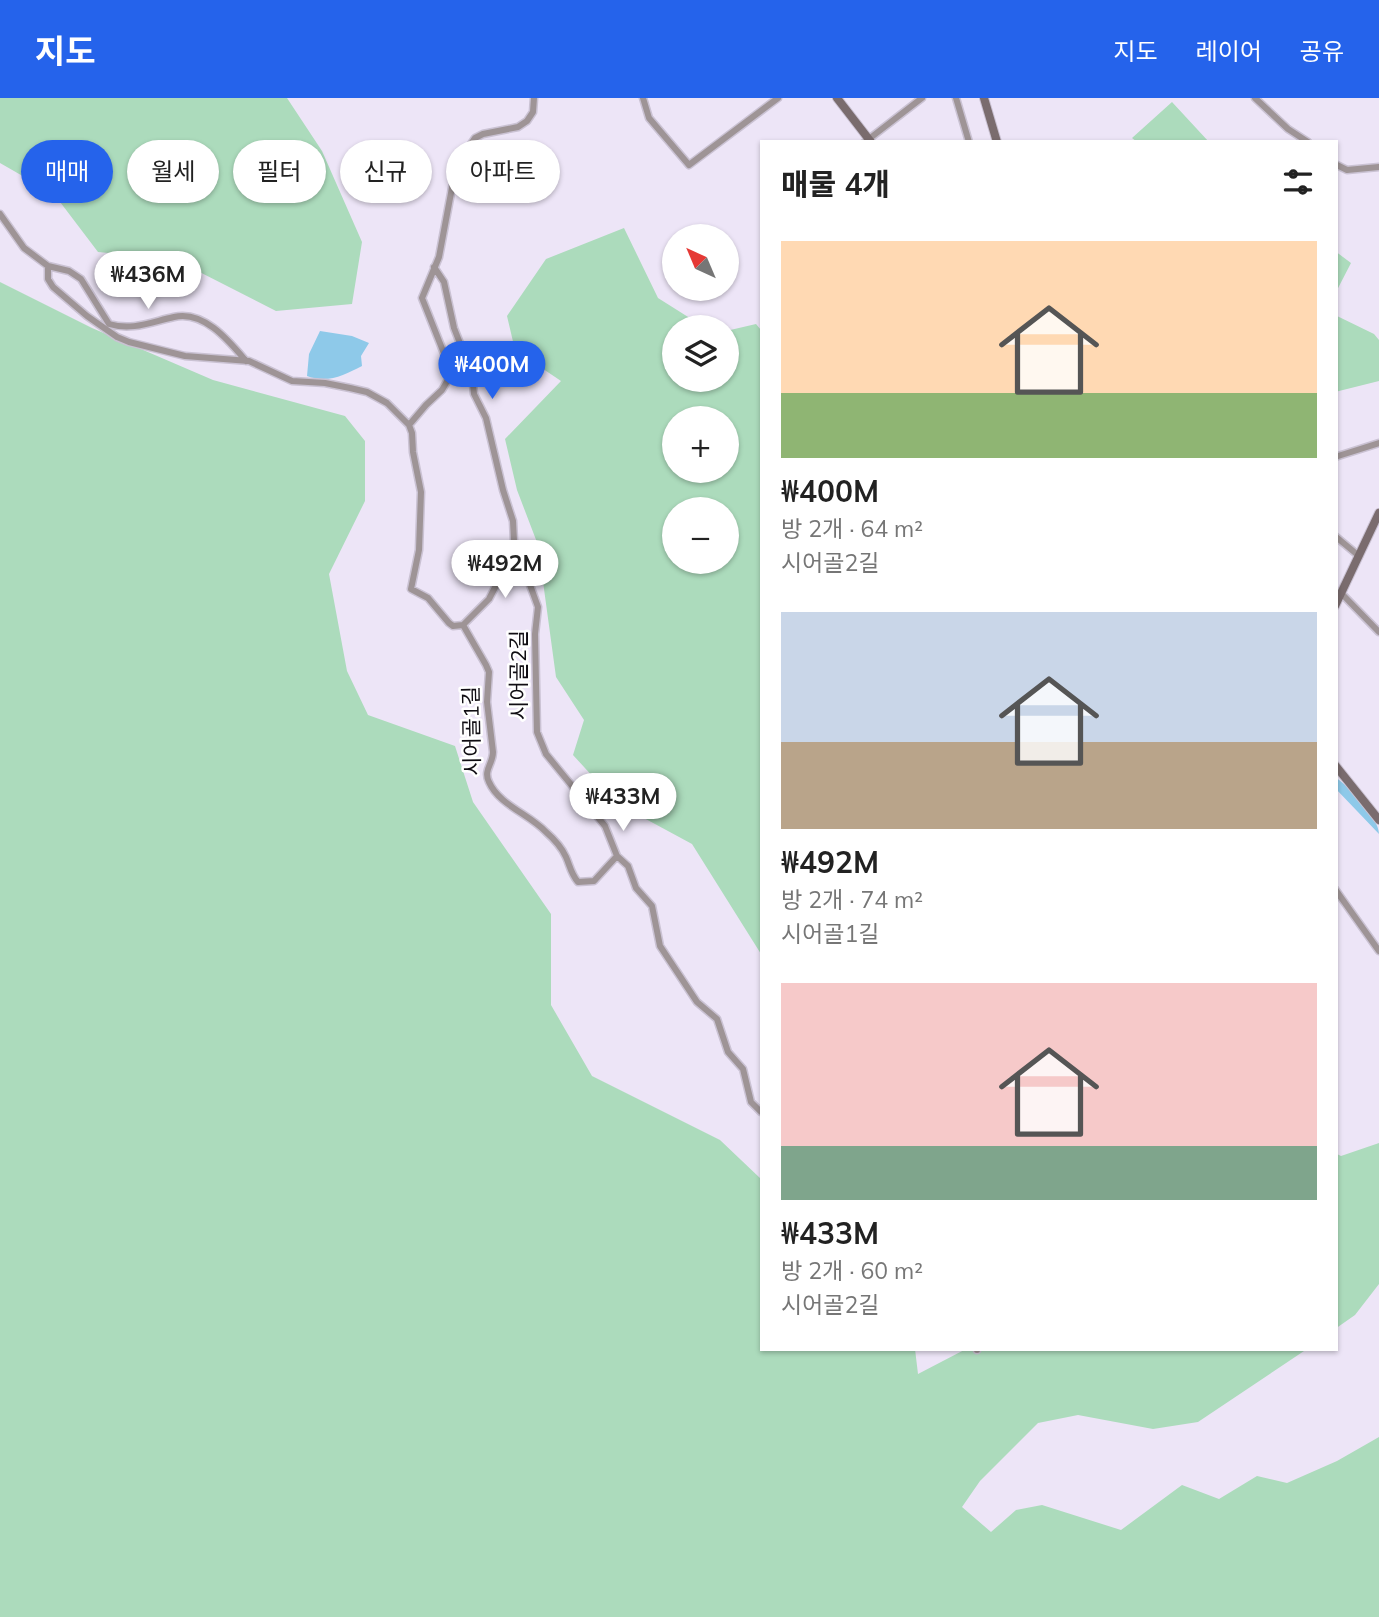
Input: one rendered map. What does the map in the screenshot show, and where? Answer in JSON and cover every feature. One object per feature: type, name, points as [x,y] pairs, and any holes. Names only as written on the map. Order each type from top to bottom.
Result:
[{"type":"main road","points":[[837,98],[867,140]]},
{"type":"main road","points":[[984,98],[996,140]]},
{"type":"main road","points":[[1338,600],[1379,513]]},
{"type":"main road","points":[[1338,769],[1379,820]]},
{"type":"street","points":[[48,266],[48,279],[52,287],[117,337],[185,356],[246,361],[292,382],[325,383],[367,392],[387,403],[409,425],[442,390],[449,378],[447,361],[422,298],[439,257],[454,177],[475,138],[518,127],[527,121],[533,112],[534,98]]},
{"type":"street","points":[[643,98],[649,118],[689,165],[778,98]]},
{"type":"street","points":[[869,140],[922,98]]},
{"type":"street","points":[[956,98],[968,140]]},
{"type":"street","points":[[1255,98],[1288,129],[1305,140]]},
{"type":"street","points":[[1338,166],[1347,170],[1379,167]]},
{"type":"street","points":[[0,214],[24,248],[48,266],[69,271],[81,279],[108,324],[135,327],[175,317],[189,317],[206,324],[225,337],[246,361]]},
{"type":"street","name":"시어골2길","points":[[434,267],[444,282],[454,328],[472,374],[474,394],[486,418],[513,521],[514,541],[537,607],[535,675],[539,742],[551,762],[605,826],[617,856],[628,866],[636,888],[652,906],[660,946],[698,1002],[717,1019],[728,1052],[743,1069],[751,1102],[760,1111]]},
{"type":"street","name":"시어골1길","points":[[409,425],[421,492],[419,550],[411,589],[428,598],[453,626],[463,625],[489,672],[487,702],[492,758],[486,773],[492,788],[499,797],[533,819],[548,833],[563,850],[578,881],[594,881],[617,856]]},
{"type":"street","points":[[1338,456],[1379,443]]},
{"type":"street","points":[[1338,538],[1359,556]]},
{"type":"street","points":[[463,625],[489,599],[517,551]]},
{"type":"street","points":[[1341,593],[1379,632]]},
{"type":"street","points":[[1338,893],[1379,951]]},
{"type":"green space","points":[[0,98],[287,98],[315,140],[233,140],[233,203],[326,203],[326,160],[340,192],[340,203],[345,203],[362,242],[352,304],[276,311],[174,259],[98,252],[61,203],[113,203],[113,140],[21,140],[21,175],[0,163]]},
{"type":"green space","points":[[1172,102],[1207,140],[1134,140],[1132,138]]},
{"type":"green space","points":[[624,228],[658,298],[685,315],[662,315],[662,392],[739,392],[739,328],[756,324],[760,329],[760,952],[692,844],[618,804],[573,755],[584,720],[556,677],[538,545],[517,490],[505,439],[561,381],[515,350],[507,316],[546,259]]},
{"type":"green space","points":[[1338,253],[1351,263],[1338,288]]},
{"type":"green space","points":[[0,282],[92,328],[213,380],[345,416],[365,441],[365,501],[329,574],[347,671],[368,715],[455,746],[473,802],[551,914],[551,1005],[592,1076],[720,1140],[760,1178],[760,1351],[915,1351],[918,1374],[962,1351],[1304,1351],[1198,1422],[1153,1429],[1078,1415],[1038,1423],[980,1481],[962,1507],[991,1532],[1016,1510],[1042,1505],[1121,1530],[1182,1485],[1219,1499],[1257,1476],[1287,1483],[1337,1461],[1379,1437],[1379,1617],[0,1617]]},
{"type":"green space","points":[[1338,316],[1374,334],[1379,340],[1379,381],[1338,391]]},
{"type":"green space","points":[[1379,1143],[1379,1284],[1355,1315],[1338,1327],[1338,1154],[1341,1156]]},
{"type":"water","points":[[320,331],[352,336],[369,343],[361,356],[362,366],[329,379],[307,376],[309,354]]},
{"type":"water","points":[[1338,779],[1369,811],[1379,834],[1338,791]]}]
